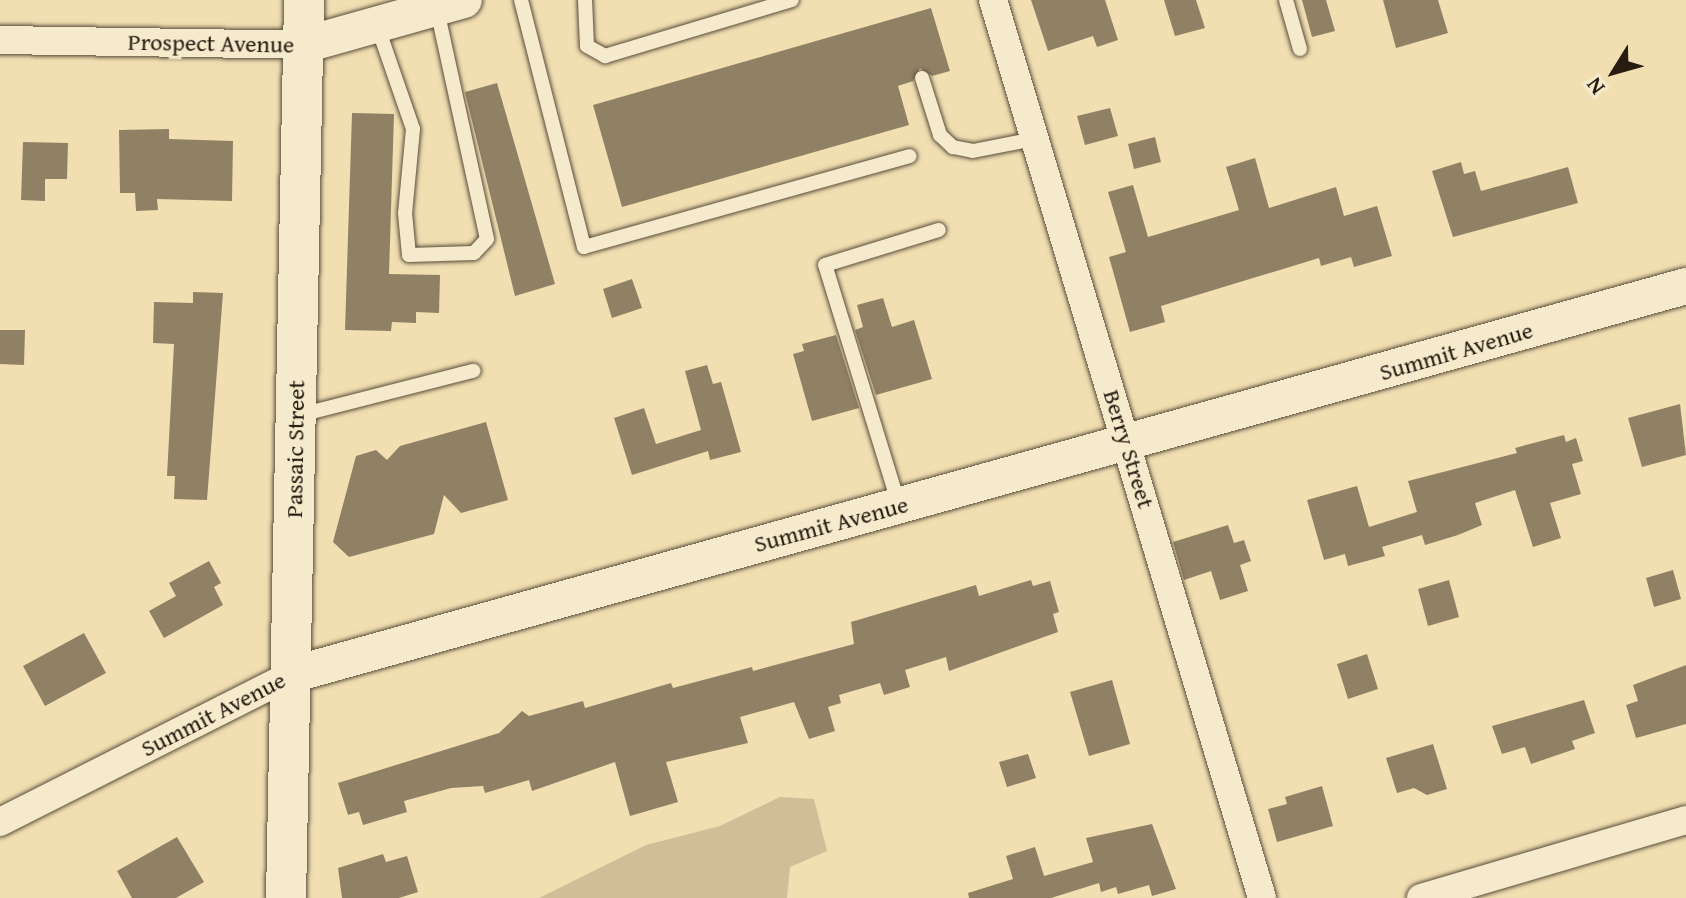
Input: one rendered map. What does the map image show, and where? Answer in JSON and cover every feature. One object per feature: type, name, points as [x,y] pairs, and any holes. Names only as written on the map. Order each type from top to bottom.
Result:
[{"type":"main road","name":"Passaic Street","points":[[286,898],[304,0]]},
{"type":"street","name":"Berry Street","points":[[993,0],[1262,898]]},
{"type":"street","name":"Prospect Avenue","points":[[0,40],[304,45],[450,4]]},
{"type":"street","name":"Summit Avenue","points":[[0,822],[291,675],[1686,286]]},
{"type":"street","points":[[1421,898],[1514,884],[1686,820]]},
{"type":"lane","points":[[521,0],[584,247],[910,156]]},
{"type":"lane","points":[[585,0],[587,46],[605,56],[792,0]]},
{"type":"lane","points":[[1286,0],[1300,49]]},
{"type":"lane","points":[[377,25],[413,129],[405,213],[409,255],[474,253],[487,239],[450,4]]},
{"type":"lane","points":[[922,78],[940,135],[953,147],[973,151],[1035,139]]},
{"type":"lane","points":[[899,506],[825,265],[939,230]]},
{"type":"lane","points":[[296,416],[473,371]]},
{"type":"shaded area","points":[[780,797],[814,799],[827,851],[790,867],[787,898],[539,898],[646,845],[720,826]]},
{"type":"building","points":[[1031,0],[1105,0],[1118,40],[1097,47],[1093,36],[1048,51]]},
{"type":"building","points":[[1164,0],[1196,0],[1205,28],[1175,36]]},
{"type":"building","points":[[1302,0],[1326,0],[1335,31],[1312,37]]},
{"type":"building","points":[[1383,0],[1438,0],[1448,33],[1396,48]]},
{"type":"building","points":[[931,8],[950,71],[932,76],[920,68],[913,81],[898,86],[909,125],[622,207],[593,105]]},
{"type":"building","points":[[497,83],[555,284],[515,296],[465,92]]},
{"type":"building","points":[[1110,108],[1118,136],[1085,145],[1077,116]]},
{"type":"building","points":[[352,113],[394,114],[389,274],[440,275],[439,313],[416,312],[416,323],[392,322],[391,331],[345,330]]},
{"type":"building","points":[[169,129],[169,139],[233,141],[232,201],[157,199],[158,210],[136,211],[135,193],[120,193],[119,130]]},
{"type":"building","points":[[1155,137],[1161,162],[1134,169],[1128,144]]},
{"type":"building","points":[[23,142],[68,143],[67,179],[45,179],[45,201],[21,200]]},
{"type":"building","points":[[1255,158],[1269,208],[1336,187],[1344,216],[1377,206],[1392,256],[1354,267],[1351,257],[1321,266],[1319,258],[1161,306],[1165,322],[1130,332],[1109,257],[1126,252],[1108,192],[1133,185],[1148,237],[1239,210],[1226,167]]},
{"type":"building","points":[[1461,162],[1464,174],[1475,171],[1481,191],[1568,167],[1578,203],[1453,237],[1432,171]]},
{"type":"building","points":[[632,279],[642,308],[612,318],[603,289]]},
{"type":"building","points":[[193,292],[223,293],[207,500],[174,499],[175,476],[167,476],[174,344],[153,343],[154,302],[193,303]]},
{"type":"building","points":[[883,298],[892,327],[914,320],[932,379],[876,395],[855,330],[863,327],[857,305]]},
{"type":"building","points":[[0,330],[25,330],[24,365],[0,364]]},
{"type":"building","points":[[836,335],[859,408],[812,421],[793,354],[804,351],[802,344]]},
{"type":"building","points":[[707,365],[713,384],[721,382],[741,452],[710,460],[708,451],[632,475],[614,418],[644,408],[656,444],[701,430],[685,371]]},
{"type":"building","points":[[1680,404],[1686,455],[1642,467],[1628,418]]},
{"type":"building","points":[[486,422],[508,500],[461,513],[444,495],[434,534],[349,557],[333,542],[356,456],[376,450],[387,460],[400,446]]},
{"type":"building","points":[[1564,435],[1566,442],[1576,438],[1583,461],[1572,464],[1581,494],[1550,503],[1561,538],[1533,547],[1515,490],[1475,503],[1482,525],[1458,535],[1425,545],[1422,535],[1382,547],[1385,556],[1348,566],[1345,554],[1324,560],[1307,500],[1357,486],[1369,527],[1417,512],[1408,481],[1517,453],[1515,448]]},
{"type":"building","points":[[1228,525],[1234,543],[1244,540],[1251,561],[1240,565],[1248,591],[1220,600],[1211,571],[1184,580],[1173,542]]},
{"type":"building","points":[[209,561],[221,583],[214,587],[223,605],[164,638],[149,611],[176,596],[169,583]]},
{"type":"building","points":[[1673,570],[1681,599],[1654,607],[1646,578]]},
{"type":"building","points":[[1031,580],[1033,586],[1050,581],[1059,612],[1053,614],[1058,632],[949,671],[946,657],[905,670],[910,687],[884,695],[880,683],[839,695],[841,703],[828,707],[835,731],[809,739],[794,702],[740,717],[748,743],[666,762],[678,802],[630,816],[615,762],[532,791],[529,780],[485,793],[483,786],[451,788],[404,801],[407,812],[363,825],[359,812],[348,815],[338,783],[499,733],[522,711],[529,716],[583,701],[585,708],[671,683],[673,688],[752,667],[753,671],[854,644],[851,622],[976,585],[979,596]]},
{"type":"building","points":[[1449,580],[1459,617],[1428,626],[1418,589]]},
{"type":"building","points":[[84,633],[106,673],[45,706],[23,666]]},
{"type":"building","points":[[1367,654],[1378,689],[1348,699],[1337,664]]},
{"type":"building","points":[[1686,665],[1686,724],[1636,738],[1626,705],[1638,701],[1633,685]]},
{"type":"building","points":[[1112,680],[1130,744],[1089,756],[1070,692]]},
{"type":"building","points":[[1584,700],[1595,733],[1572,741],[1575,749],[1531,764],[1525,747],[1502,754],[1492,726]]},
{"type":"building","points":[[1433,744],[1447,789],[1427,795],[1414,788],[1397,793],[1386,758]]},
{"type":"building","points":[[1028,754],[1036,778],[1007,787],[999,762]]},
{"type":"building","points":[[1322,786],[1333,826],[1277,842],[1268,809],[1287,804],[1285,797]]},
{"type":"building","points":[[1152,824],[1176,889],[1152,896],[1149,885],[1118,894],[1116,887],[1101,892],[1099,883],[1051,898],[969,898],[968,893],[1013,879],[1006,856],[1035,847],[1044,876],[1093,862],[1086,838]]},
{"type":"building","points":[[177,837],[204,882],[176,898],[132,898],[117,871]]},
{"type":"building","points":[[383,854],[386,862],[407,856],[418,892],[399,898],[342,898],[338,868]]}]
